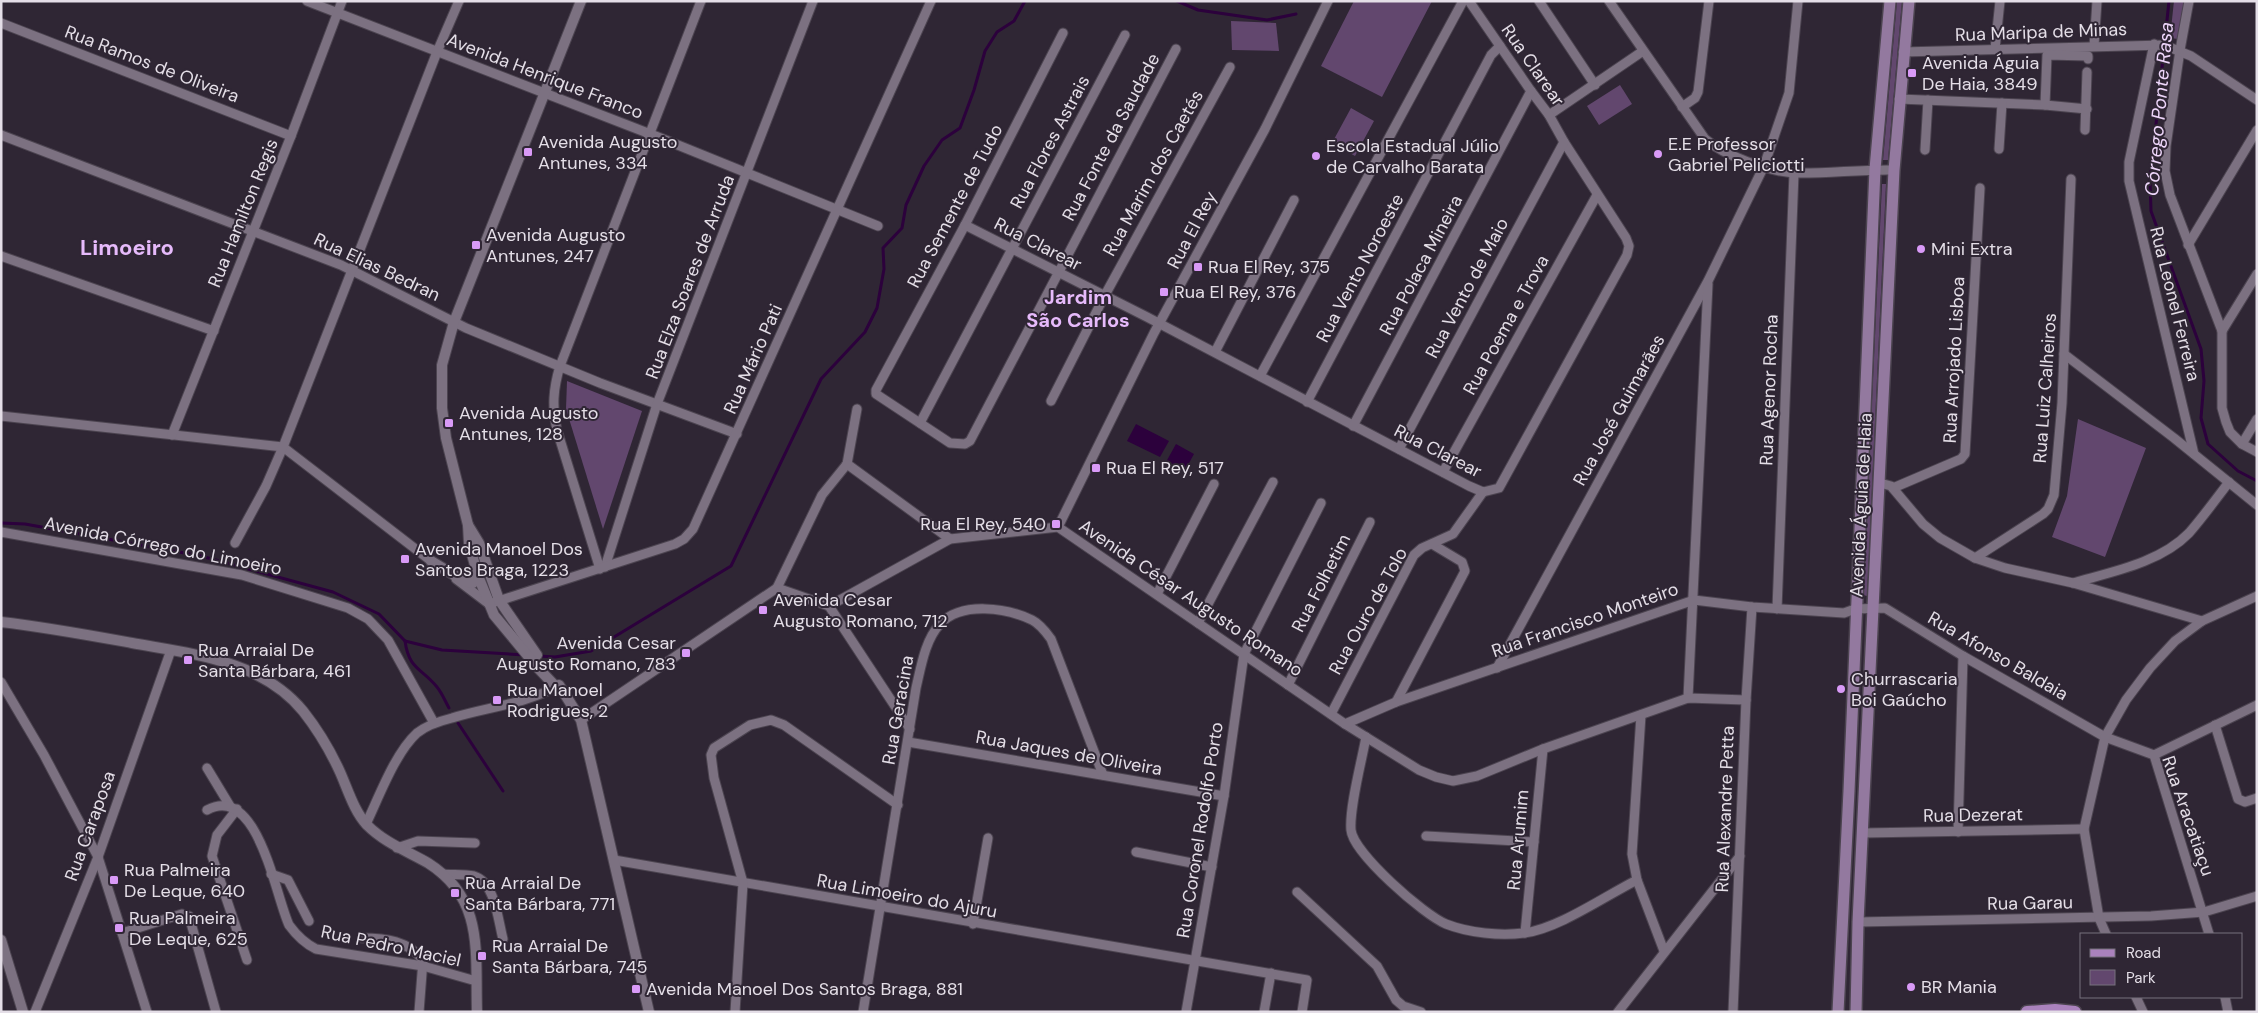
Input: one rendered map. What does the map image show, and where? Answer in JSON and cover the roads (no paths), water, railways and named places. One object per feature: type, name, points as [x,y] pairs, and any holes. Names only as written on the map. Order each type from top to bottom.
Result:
[{"type":"main road","name":"Avenida Águia de Haia","points":[[1838,1012],[1875,169],[1890,1]]},
{"type":"main road","name":"Avenida Águia de Haia","points":[[1856,1012],[1858,922],[1894,170],[1909,1]]},
{"type":"main road","points":[[2027,1012],[2055,1010],[2075,1012]]},
{"type":"street","name":"Avenida Henrique Franco","points":[[307,1],[650,134],[878,226]]},
{"type":"street","name":"Rua Hamilton Regis","points":[[172,435],[292,136],[339,14],[342,1]]},
{"type":"street","points":[[234,543],[250,517],[283,447],[437,52],[459,1]]},
{"type":"street","points":[[581,1],[454,322],[442,365],[442,408],[446,438],[468,525],[469,544],[478,576],[489,604],[494,615],[522,642],[558,687],[581,720],[649,1012]]},
{"type":"street","points":[[602,568],[552,409],[554,388],[560,366],[701,1]]},
{"type":"street","name":"Rua Elza Soares de Arruda","points":[[602,568],[658,404],[813,1]]},
{"type":"street","name":"Rua Mário Pati","points":[[489,604],[602,568],[684,539],[693,529],[932,1]]},
{"type":"street","name":"Rua El Rey","points":[[1058,527],[1160,324],[1264,129],[1328,1]]},
{"type":"street","points":[[1260,376],[1462,1]]},
{"type":"street","name":"Rua Clarear","points":[[965,226],[1105,295],[1353,426],[1483,492],[1500,488],[1627,255],[1628,246],[1626,238],[1597,195],[1549,115],[1469,1]]},
{"type":"street","points":[[1539,1],[1595,85]]},
{"type":"street","points":[[1609,1],[1682,107],[1706,139],[1716,148],[1764,166],[1794,172],[1894,170]]},
{"type":"street","points":[[1682,107],[1695,98],[1698,92],[1710,1]]},
{"type":"street","name":"Rua José Guimarães","points":[[1498,668],[1708,281],[1764,166],[1789,93],[1798,1]]},
{"type":"street","points":[[1995,49],[2000,1]]},
{"type":"street","points":[[2094,46],[2097,1]]},
{"type":"street","points":[[2189,1],[2178,49],[2166,146],[2165,171],[2170,195],[2222,331],[2222,408],[2230,432],[2242,444],[2257,452]]},
{"type":"street","name":"Rua Ramos de Oliveira","points":[[1,23],[292,136]]},
{"type":"street","name":"Rua Semente de Tudo","points":[[920,423],[876,394],[876,390],[965,226],[1063,33]]},
{"type":"street","name":"Rua Flores Astrais","points":[[920,423],[1125,35]]},
{"type":"street","name":"Rua Maripa de Minas","points":[[1903,52],[2155,44],[2178,49]]},
{"type":"street","name":"Rua Leonel Ferreira","points":[[2155,44],[2129,162],[2129,181],[2194,454]]},
{"type":"street","name":"Rua Vento Noroeste","points":[[1307,402],[1491,55],[1500,46]]},
{"type":"street","name":"Rua Fonte da Saudade","points":[[920,423],[950,443],[957,444],[970,441],[1176,49]]},
{"type":"street","points":[[2178,49],[2257,100]]},
{"type":"street","points":[[1549,115],[1643,51]]},
{"type":"street","points":[[2046,105],[2047,55],[2088,56],[2088,59]]},
{"type":"street","name":"Rua Marim dos Caetés","points":[[1052,401],[1105,295],[1230,67]]},
{"type":"street","points":[[2085,130],[2087,72]]},
{"type":"street","name":"Rua Polaca Mineira","points":[[1353,426],[1531,91]]},
{"type":"street","points":[[1899,99],[2046,105],[2087,109]]},
{"type":"street","points":[[1925,150],[1928,100]]},
{"type":"street","points":[[1999,149],[2002,103]]},
{"type":"street","points":[[2188,245],[2257,130]]},
{"type":"street","name":"Rua Elias Bedran","points":[[1,135],[352,270],[454,322],[560,366],[737,434]]},
{"type":"street","name":"Rua Vento de Maio","points":[[1399,449],[1564,142]]},
{"type":"street","name":"Rua Agenor Rocha","points":[[1777,609],[1794,172]]},
{"type":"street","name":"Rua Luiz Calheiros","points":[[1974,558],[2044,514],[2052,502],[2062,403],[2071,179]]},
{"type":"street","name":"Rua Arrojado Lisboa","points":[[1893,488],[1961,459],[1965,454],[1980,188]]},
{"type":"street","name":"Rua Poema e Trova","points":[[1443,472],[1597,195]]},
{"type":"street","points":[[1215,352],[1294,200]]},
{"type":"street","points":[[1,256],[214,331]]},
{"type":"street","points":[[2222,331],[2257,274]]},
{"type":"street","points":[[1688,698],[1708,281]]},
{"type":"street","points":[[2064,354],[2257,505]]},
{"type":"street","points":[[581,720],[778,588],[822,495],[847,464],[857,409]]},
{"type":"street","points":[[1,416],[283,447],[489,604]]},
{"type":"street","points":[[2242,444],[2257,418]]},
{"type":"street","points":[[847,464],[950,539]]},
{"type":"street","points":[[1198,623],[1273,482]]},
{"type":"street","points":[[1880,482],[1893,488],[1923,524],[1940,538],[1974,558],[2005,568],[2073,583],[2202,621]]},
{"type":"street","points":[[2073,583],[2126,567],[2172,546],[2188,534],[2229,482]]},
{"type":"street","points":[[1157,594],[1214,484]]},
{"type":"street","name":"Rua Ouro de Tolo","points":[[1331,714],[1414,555],[1453,534],[1483,492]]},
{"type":"street","name":"Rua Coronel Rodolfo Porto","points":[[1186,1012],[1224,796],[1244,654],[1321,503]]},
{"type":"street","name":"Rua Folhetim","points":[[1288,685],[1370,522]]},
{"type":"street","points":[[468,525],[480,543],[499,600],[522,642]]},
{"type":"street","name":"Avenida César Augusto Romano","points":[[829,606],[950,539],[1058,527],[1366,737],[1419,770],[1454,781],[1477,776],[1543,749],[1688,698],[1746,700]]},
{"type":"street","name":"Avenida Córrego do Limoeiro","points":[[1,532],[242,575],[348,608],[368,619],[388,640],[434,723]]},
{"type":"street","points":[[1396,702],[1465,571],[1462,562],[1432,544]]},
{"type":"street","points":[[431,561],[464,581],[473,583],[478,576]]},
{"type":"street","points":[[778,588],[829,606],[910,729]]},
{"type":"street","points":[[2106,933],[2099,918],[2084,829],[2105,737],[2126,700],[2150,668],[2175,641],[2202,621],[2257,596]]},
{"type":"street","name":"Rua Francisco Monteiro","points":[[1346,724],[1396,702],[1694,600],[1777,609],[1844,612],[1874,607]]},
{"type":"street","name":"Rua Alexandre Petta","points":[[1733,1012],[1746,700],[1752,607]]},
{"type":"street","name":"Rua Afonso Baldaia","points":[[1874,607],[1885,608],[1963,656],[2105,737]]},
{"type":"street","name":"Rua Geracina","points":[[863,1012],[916,688],[925,651],[938,626],[961,611],[981,608],[1032,620],[1041,626],[1051,639],[1103,775]]},
{"type":"street","points":[[1,622],[53,628],[229,663],[261,676],[287,694],[312,723],[328,747],[347,790],[366,824],[397,848],[428,864],[442,874],[465,900],[471,916],[477,1012]]},
{"type":"street","name":"Rua Caraposa","points":[[35,1012],[98,857],[171,650]]},
{"type":"street","points":[[1958,832],[1963,656]]},
{"type":"street","points":[[1,682],[44,755],[98,857],[147,1012]]},
{"type":"street","points":[[366,824],[408,744],[417,733],[434,723],[479,709],[529,698],[558,687]]},
{"type":"street","points":[[2154,755],[2257,705]]},
{"type":"street","points":[[1642,715],[1632,828],[1632,854],[1637,880],[1664,951]]},
{"type":"street","points":[[735,1012],[742,883],[714,778],[711,755],[714,748],[750,725],[771,720],[784,726],[898,805]]},
{"type":"street","points":[[2215,725],[2238,799],[2246,802],[2257,798]]},
{"type":"street","points":[[1366,737],[1351,830],[1354,842],[1361,852],[1407,895],[1429,914],[1445,923],[1485,933],[1525,933],[1556,923],[1637,880]]},
{"type":"street","name":"Rua Aracatiaçu","points":[[2105,737],[2154,755],[2204,912],[2209,933]]},
{"type":"street","name":"Rua Jaques de Oliveira","points":[[908,742],[1224,796]]},
{"type":"street","name":"Rua Arumim","points":[[1525,933],[1543,749]]},
{"type":"street","name":"Rua Pedro Maciel","points":[[208,768],[234,808],[251,824],[263,849],[290,925],[296,935],[309,946],[316,949],[423,966],[476,981]]},
{"type":"street","points":[[207,810],[214,807],[234,808]]},
{"type":"street","points":[[234,808],[217,834],[212,856],[247,960]]},
{"type":"street","name":"Rua Dezerat","points":[[1863,833],[2084,829]]},
{"type":"street","points":[[1426,836],[1534,842]]},
{"type":"street","points":[[973,924],[988,838]]},
{"type":"street","points":[[397,848],[418,841],[475,843]]},
{"type":"street","points":[[1136,852],[1212,868]]},
{"type":"street","points":[[1618,1012],[1740,856]]},
{"type":"street","name":"Rua Limoeiro do Ajuru","points":[[614,860],[973,924],[1307,980],[1302,1012]]},
{"type":"street","points":[[271,874],[288,880],[309,921]]},
{"type":"street","points":[[442,874],[471,876],[484,882],[489,890],[503,939]]},
{"type":"street","points":[[1297,892],[1377,966],[1396,1000],[1403,1006],[1421,1012]]},
{"type":"street","name":"Rua Garau","points":[[1858,922],[2099,918],[2204,912],[2257,896]]},
{"type":"street","points":[[122,933],[182,914],[189,916],[216,1012]]},
{"type":"street","points":[[362,938],[402,943],[415,950],[423,960],[419,1012]]},
{"type":"street","points":[[1,940],[23,1012]]},
{"type":"street","points":[[1264,1012],[1271,973]]},
{"type":"street","points":[[2136,998],[2143,1012]]},
{"type":"street","points":[[2225,998],[2228,1012]]},
{"type":"waterway","points":[[539,656],[555,657],[591,651],[731,566],[821,379],[865,332],[877,308],[884,269],[883,248],[902,228],[906,205],[924,166],[942,140],[960,128],[974,90],[985,51],[997,32],[1014,21],[1025,1]]},
{"type":"waterway","points":[[1177,1],[1198,10],[1267,20],[1296,14]]},
{"type":"waterway","name":"Córrego Ponte Rasa","points":[[2169,1],[2150,181],[2151,211],[2201,349],[2204,381],[2201,418],[2208,444],[2238,471],[2257,481]]},
{"type":"waterway","points":[[1,523],[25,524],[201,556],[333,592],[379,614],[405,641],[442,650],[525,655]]},
{"type":"waterway","points":[[405,641],[407,651],[413,663],[437,687],[449,708]]},
{"type":"waterway","points":[[458,723],[503,791]]},
{"type":"place","name":"Avenida Águia De Haia, 3849","points":[[1912,73]]},
{"type":"place","name":"Avenida Augusto Antunes, 334","points":[[528,152]]},
{"type":"place","name":"E.E Professor Gabriel Peliciotti","points":[[1658,154]]},
{"type":"place","name":"Escola Estadual Júlio de Carvalho Barata","points":[[1316,156]]},
{"type":"place","name":"Avenida Augusto Antunes, 247","points":[[476,245]]},
{"type":"place","name":"Mini Extra","points":[[1921,249]]},
{"type":"place","name":"Rua El Rey, 375","points":[[1198,267]]},
{"type":"place","name":"Rua El Rey, 376","points":[[1164,292]]},
{"type":"place","name":"Avenida Augusto Antunes, 128","points":[[449,423]]},
{"type":"place","name":"Rua El Rey, 517","points":[[1096,468]]},
{"type":"place","name":"Rua El Rey, 540","points":[[1056,524]]},
{"type":"place","name":"Avenida Manoel Dos Santos Braga, 1223","points":[[405,559]]},
{"type":"place","name":"Avenida Cesar Augusto Romano, 712","points":[[763,610]]},
{"type":"place","name":"Avenida Cesar Augusto Romano, 783","points":[[686,653]]},
{"type":"place","name":"Rua Arraial De Santa Bárbara, 461","points":[[188,660]]},
{"type":"place","name":"Churrascaria Boi Gaúcho","points":[[1841,689]]},
{"type":"place","name":"Rua Manoel Rodrigues, 2","points":[[497,700]]},
{"type":"place","name":"Rua Palmeira De Leque, 640","points":[[114,880]]},
{"type":"place","name":"Rua Arraial De Santa Bárbara, 771","points":[[455,893]]},
{"type":"place","name":"Rua Palmeira De Leque, 625","points":[[119,928]]},
{"type":"place","name":"Rua Arraial De Santa Bárbara, 745","points":[[482,956]]},
{"type":"place","name":"BR Mania","points":[[1911,987]]},
{"type":"place","name":"Avenida Manoel Dos Santos Braga, 881","points":[[636,989]]},
{"type":"district","name":"Limoeiro","points":[[127,247]]},
{"type":"district","name":"Jardim São Carlos","points":[[1078,308]]}]
